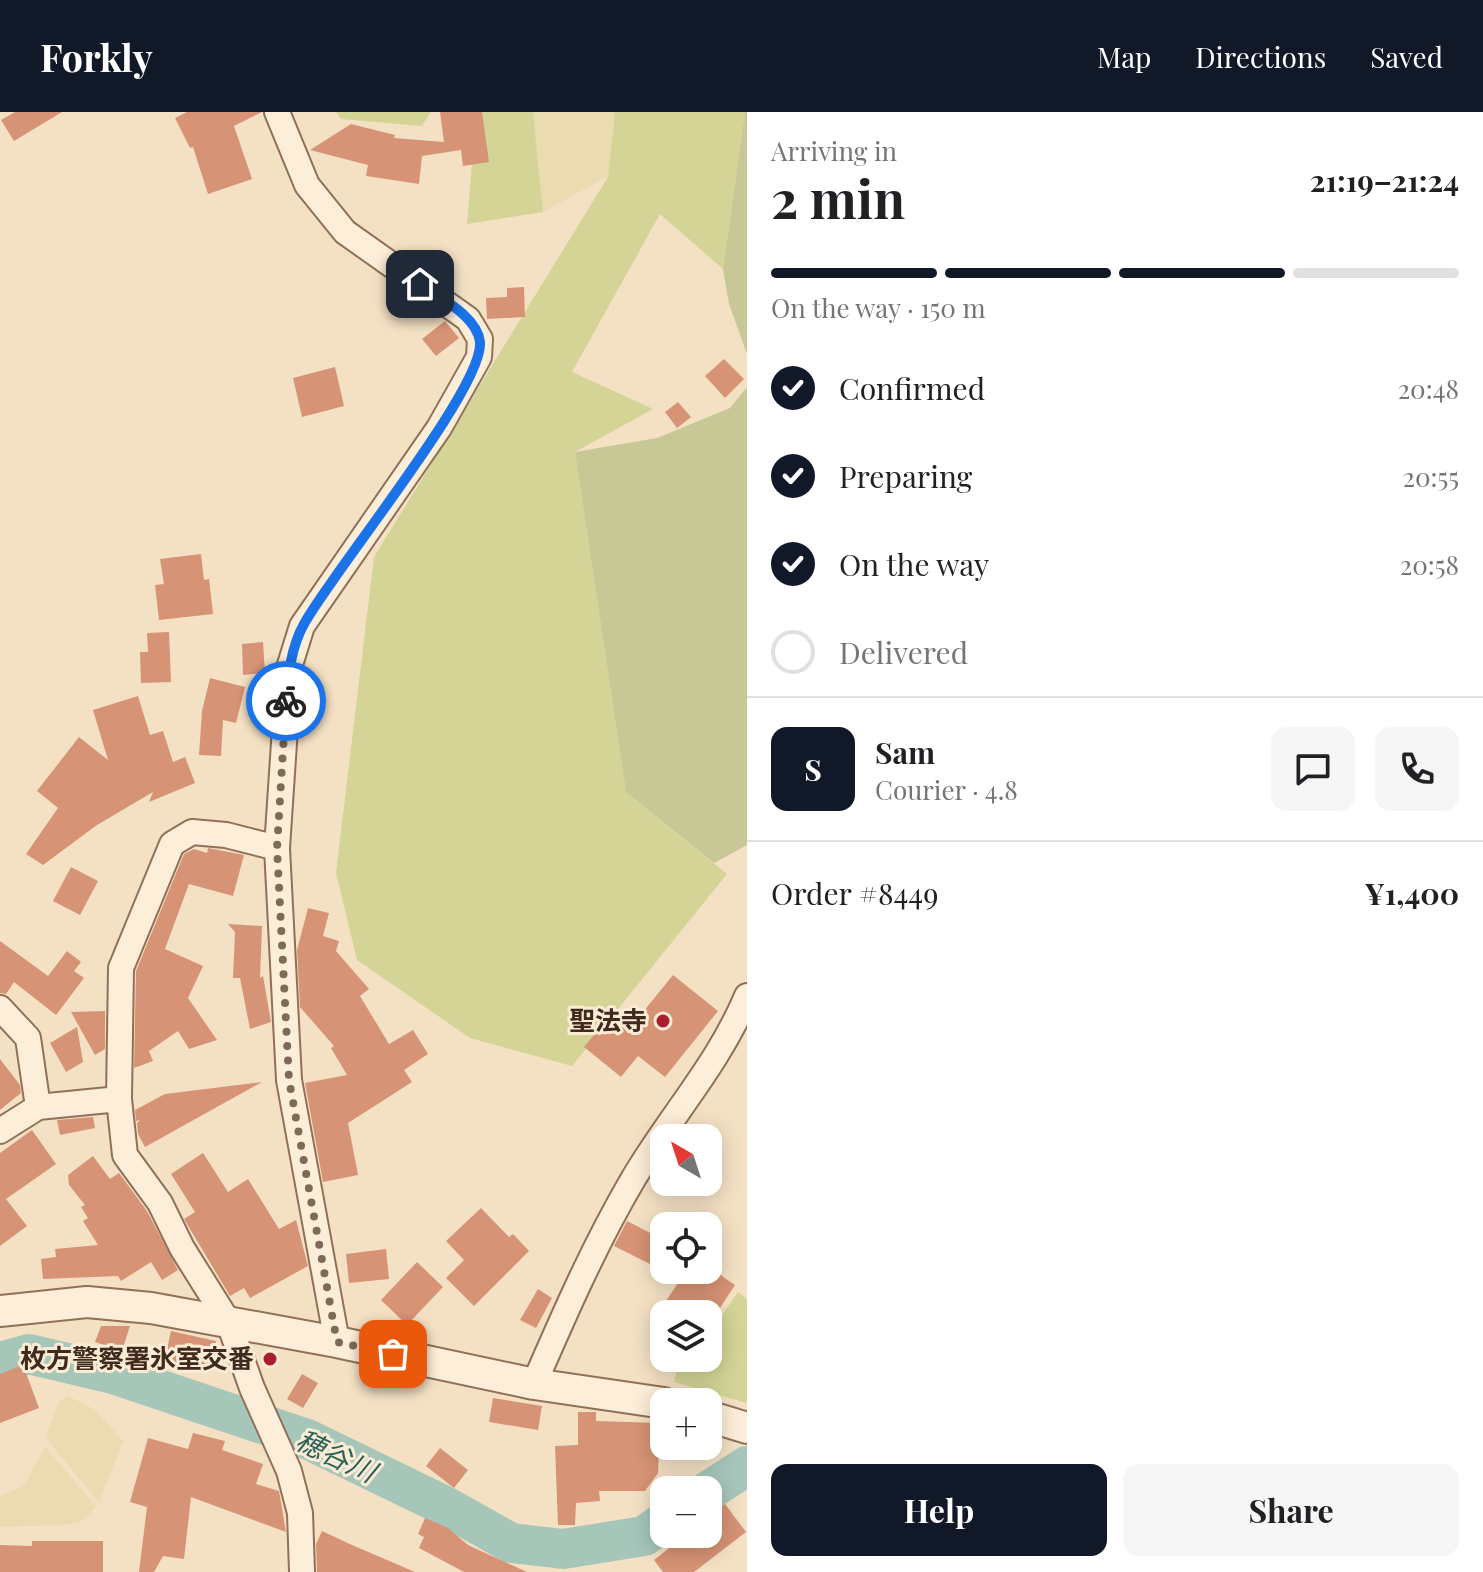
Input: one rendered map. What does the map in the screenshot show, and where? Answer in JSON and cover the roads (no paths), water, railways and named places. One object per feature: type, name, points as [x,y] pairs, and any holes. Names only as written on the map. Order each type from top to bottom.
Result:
[{"type":"street","points":[[277,112],[307,185],[345,232],[468,319],[480,339],[479,357],[439,428],[302,626],[289,668],[277,848],[289,1080],[337,1342]]},
{"type":"street","points":[[277,848],[226,835],[192,832],[172,844],[121,968],[119,1099],[125,1155],[160,1203],[182,1248],[229,1323],[247,1375],[289,1471],[300,1513],[302,1572]]},
{"type":"street","points":[[534,1384],[589,1260],[633,1179],[729,1039],[747,996]]},
{"type":"street","points":[[0,1008],[28,1038],[38,1107]]},
{"type":"street","points":[[0,1131],[38,1107],[119,1099]]},
{"type":"street","points":[[0,1311],[87,1302],[151,1308],[337,1342],[534,1384],[650,1401]]},
{"type":"street","points":[[722,1420],[747,1428]]},
{"type":"waterway","name":"穂谷川","points":[[0,1362],[29,1354],[113,1374],[307,1439],[445,1506],[511,1543],[563,1549],[644,1536],[650,1532]]},
{"type":"waterway","name":"穂谷川","points":[[722,1482],[747,1466]]},
{"type":"place","name":"聖法寺","points":[[663,1021]]},
{"type":"place","name":"枚方警察署氷室交番","points":[[270,1359]]}]
